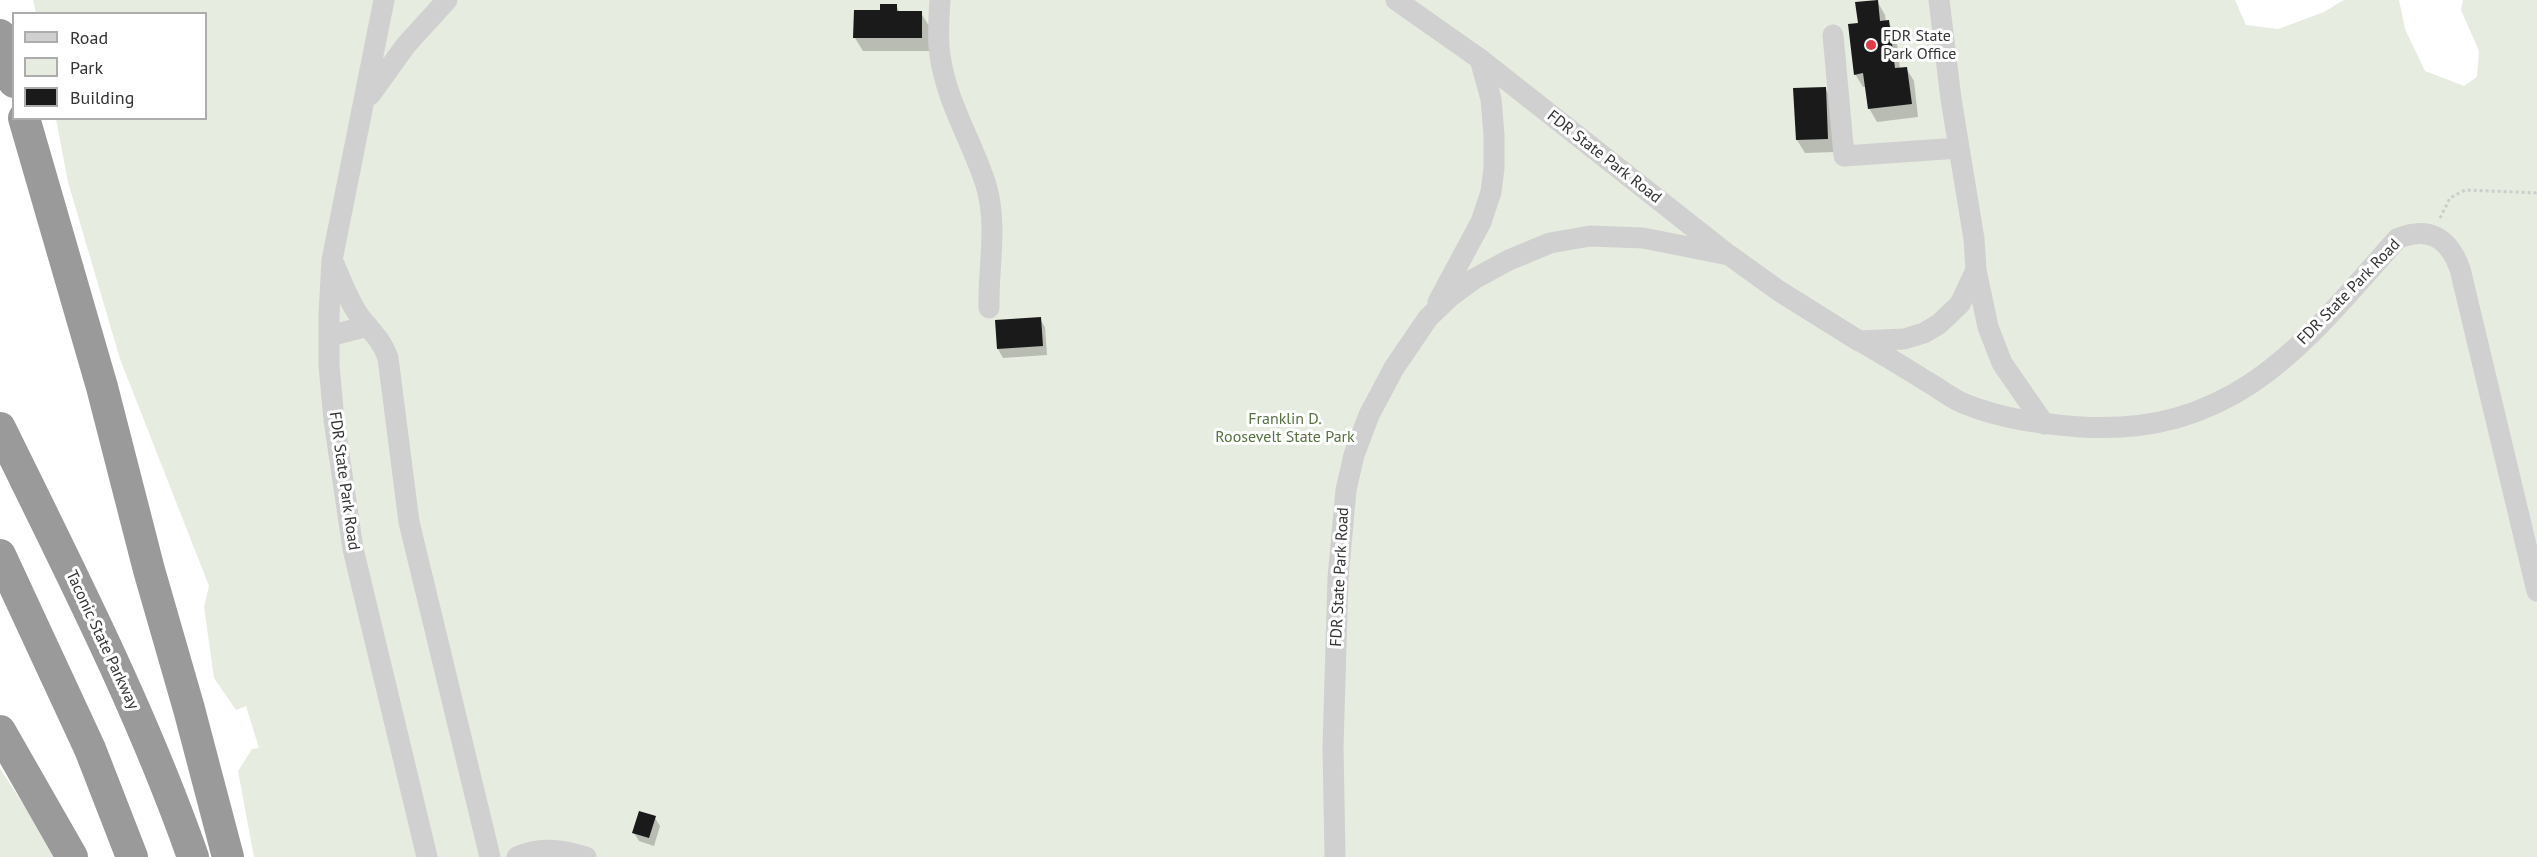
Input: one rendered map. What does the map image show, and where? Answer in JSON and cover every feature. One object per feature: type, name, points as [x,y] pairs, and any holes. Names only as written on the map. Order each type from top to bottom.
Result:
[{"type":"highway","points":[[0,35],[12,75]]},
{"type":"highway","points":[[25,120],[102,387],[149,570],[228,857]]},
{"type":"highway","name":"Taconic State Parkway","points":[[0,428],[132,704],[159,766],[193,857]]},
{"type":"highway","points":[[0,555],[90,748],[132,857]]},
{"type":"highway","points":[[0,731],[72,857]]},
{"type":"lane","name":"FDR State Park Road","points":[[384,0],[366,101],[347,179],[332,260],[329,336],[334,420],[354,549],[427,857]]},
{"type":"lane","name":"FDR State Park Road","points":[[366,101],[406,45],[447,0]]},
{"type":"lane","points":[[940,0],[940,56],[951,97],[986,185],[992,213],[993,238],[988,277],[989,308]]},
{"type":"lane","name":"FDR State Park Road","points":[[1396,0],[1480,58],[1729,255],[1779,291],[1963,403],[1999,416],[2044,424],[2104,428],[2142,427],[2186,416],[2223,401],[2254,382],[2318,328],[2397,239],[2409,233],[2432,236]]},
{"type":"lane","points":[[1939,0],[1977,270],[1988,327],[2002,363],[2044,424]]},
{"type":"lane","points":[[1833,35],[1844,156],[1959,148]]},
{"type":"lane","name":"FDR State Park Road","points":[[1335,857],[1333,747],[1335,668],[1338,578],[1346,490],[1354,455],[1369,415],[1394,368],[1428,318],[1463,258],[1481,222],[1491,192],[1494,135],[1491,99],[1480,58]]},
{"type":"lane","points":[[2432,236],[2442,240],[2450,247],[2460,269],[2537,591]]},
{"type":"lane","name":"FDR State Park Road","points":[[1428,318],[1451,296],[1474,279],[1509,260],[1550,243],[1590,237],[1643,238],[1729,255]]},
{"type":"lane","points":[[332,260],[346,294],[368,326],[383,342],[388,358],[410,522],[490,857]]},
{"type":"lane","points":[[1859,341],[1883,342],[1924,333],[1951,315],[1960,304],[1977,270]]},
{"type":"lane","points":[[329,336],[368,326]]},
{"type":"lane","points":[[517,857],[545,849],[563,850],[586,857]]},
{"type":"path","points":[[2432,236],[2450,198],[2465,190],[2537,193]]},
{"type":"green space","name":"Franklin D. Roosevelt State Park","points":[[33,0],[2235,0],[2246,25],[2278,29],[2324,12],[2344,0],[2399,0],[2405,29],[2425,71],[2464,86],[2477,77],[2479,51],[2461,10],[2463,0],[2537,0],[2537,857],[254,857],[238,771],[252,749],[259,748],[246,706],[236,710],[214,678],[204,607],[209,586],[120,359],[68,182],[56,120],[207,120],[207,12],[36,12]]},
{"type":"green space","points":[[0,768],[57,857],[0,857]]},
{"type":"building","name":"FDR State Park Office","points":[[1878,0],[1880,21],[1889,20],[1895,68],[1907,67],[1912,104],[1868,109],[1863,73],[1854,75],[1848,24],[1858,23],[1855,2]]},
{"type":"building","points":[[880,4],[897,4],[897,11],[922,11],[922,38],[853,38],[854,10],[880,10]]},
{"type":"building","points":[[1826,87],[1828,139],[1796,140],[1793,88]]},
{"type":"building","points":[[1041,317],[1043,346],[997,349],[995,320]]},
{"type":"building","points":[[639,811],[656,816],[649,838],[632,833]]},
{"type":"place","name":"FDR State Park Office","points":[[1871,45]]}]
